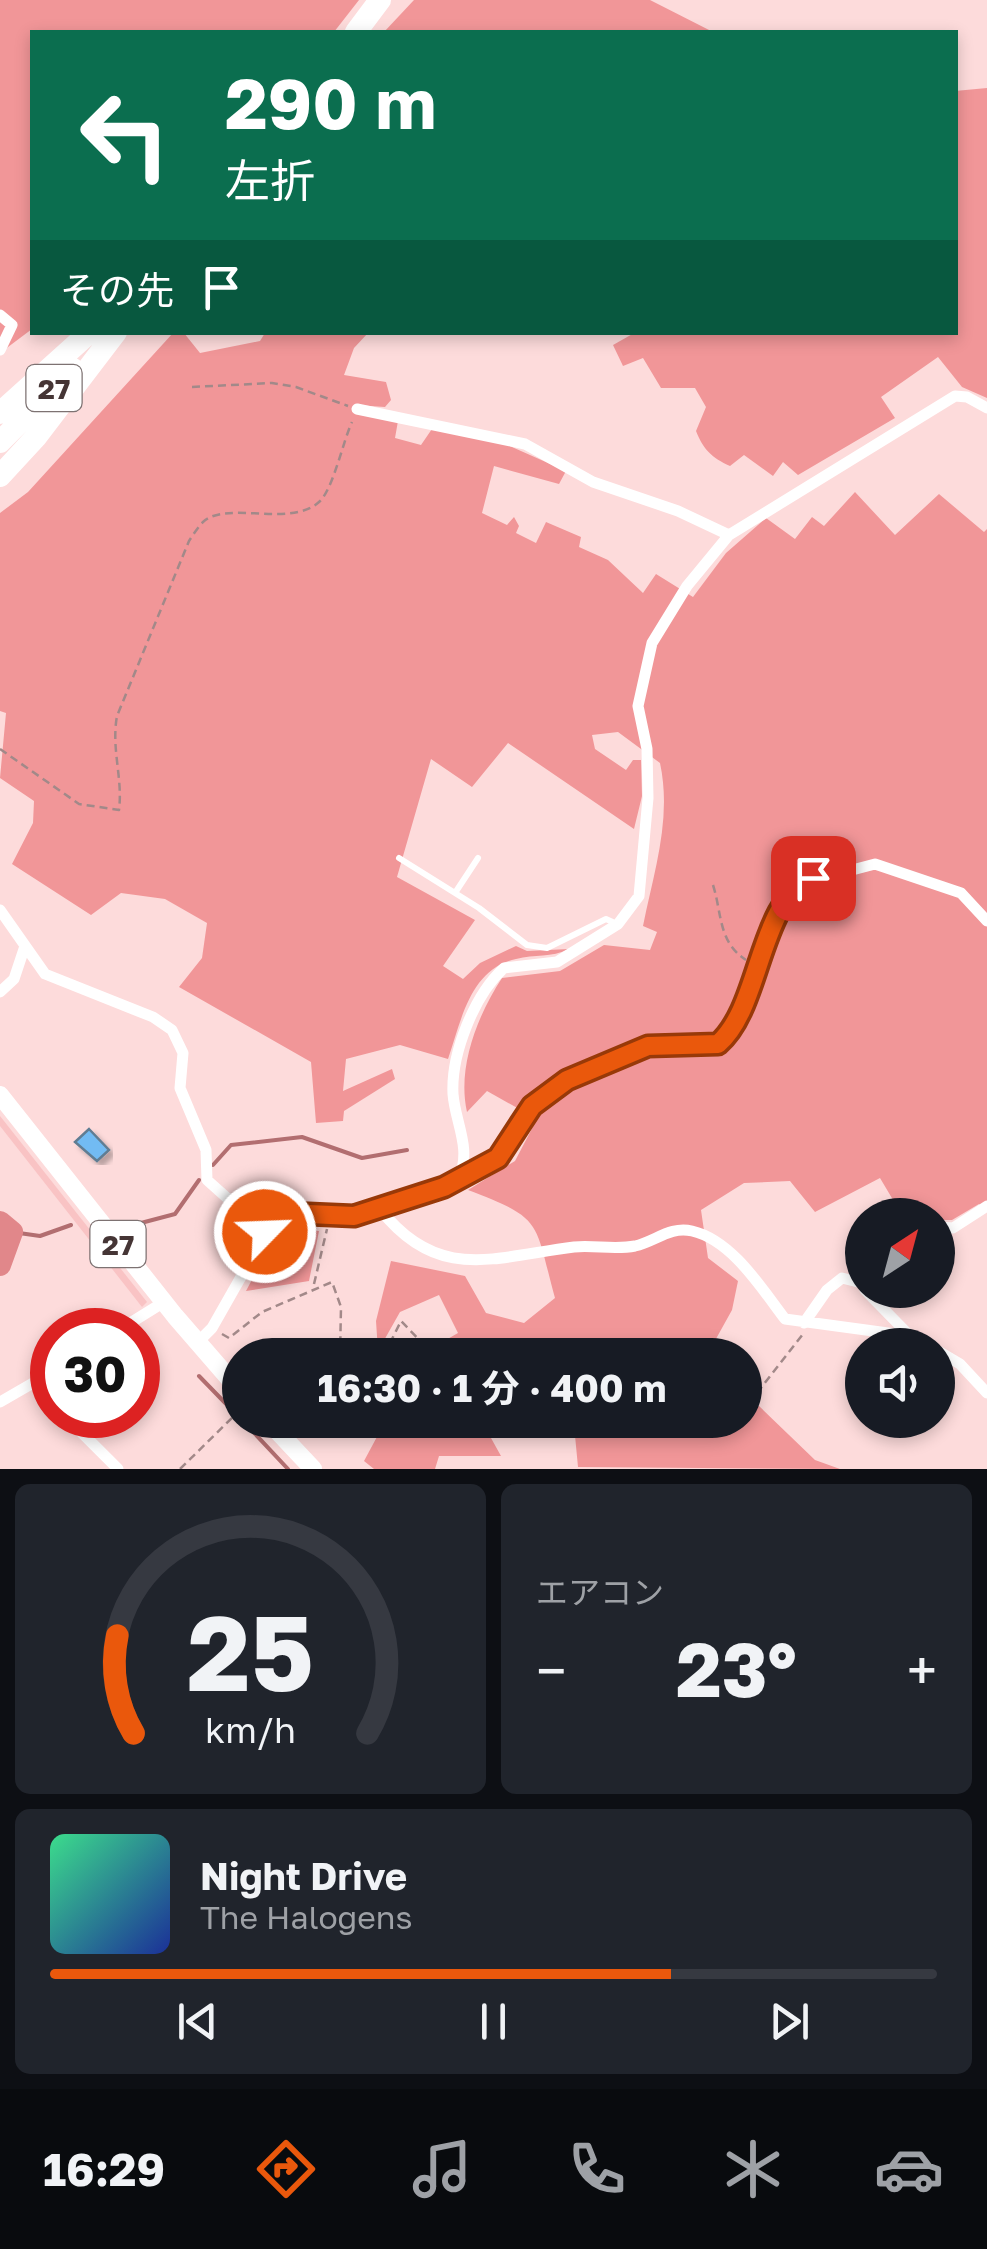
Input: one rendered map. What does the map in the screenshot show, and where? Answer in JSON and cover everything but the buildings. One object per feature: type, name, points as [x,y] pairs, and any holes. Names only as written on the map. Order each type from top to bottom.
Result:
[{"type":"highway","points":[[358,30],[380,0]]},
{"type":"highway","points":[[0,414],[87,335]]},
{"type":"highway","name":"27","points":[[0,442],[103,335]]},
{"type":"highway","points":[[0,476],[114,335]]},
{"type":"main road","name":"27","points":[[0,1094],[222,1370]]},
{"type":"main road","points":[[283,1438],[313,1469]]},
{"type":"street","points":[[0,315],[8,318],[12,332],[0,350]]},
{"type":"street","points":[[459,1177],[464,1146],[453,1075],[480,995],[504,968],[557,962],[618,924],[639,896],[648,798],[647,750],[638,706],[649,652],[686,586],[729,535],[955,396],[968,397],[987,408]]},
{"type":"street","points":[[357,409],[525,444],[593,482],[678,511],[729,535]]},
{"type":"street","points":[[197,1343],[212,1328],[275,1218],[285,1213],[331,1218],[380,1209],[498,1158],[532,1106],[567,1080],[648,1046],[718,1044],[745,1005],[756,966],[799,884],[875,864],[961,894],[987,921]]},
{"type":"street","points":[[0,910],[24,949],[46,974],[153,1017],[172,1030],[183,1053],[180,1088],[206,1150],[206,1180],[265,1232]]},
{"type":"street","points":[[0,992],[14,980],[24,949]]},
{"type":"street","points":[[955,1227],[987,1206]]},
{"type":"street","points":[[380,1209],[417,1246],[440,1258],[467,1262],[579,1247],[639,1245],[671,1230],[691,1230],[729,1253],[785,1319],[845,1328]]},
{"type":"street","points":[[804,1323],[827,1290],[845,1279]]},
{"type":"street","points":[[154,1308],[164,1302]]},
{"type":"street","points":[[884,1308],[902,1328]]},
{"type":"street","points":[[955,1361],[987,1393]]},
{"type":"street","points":[[0,1402],[30,1386]]},
{"type":"street","points":[[87,1438],[118,1469]]},
{"type":"lane","points":[[398,858],[455,893],[527,946],[546,948],[606,920],[618,924]]},
{"type":"lane","points":[[455,893],[478,858]]},
{"type":"path","points":[[0,750],[79,804],[119,810],[121,792],[113,740],[118,716],[189,541],[204,520],[215,515],[278,514],[308,509],[322,500],[357,409],[296,387],[272,383],[192,387]]},
{"type":"path","points":[[713,885],[718,919],[731,949],[756,966]]},
{"type":"path","points":[[314,1287],[319,1248],[331,1218]]},
{"type":"path","points":[[212,1328],[229,1338],[247,1321],[332,1282],[342,1307],[341,1338]]},
{"type":"path","points":[[392,1338],[401,1321],[418,1338]]},
{"type":"path","points":[[762,1386],[805,1333],[804,1323]]},
{"type":"path","points":[[180,1469],[222,1428]]},
{"type":"shaded area","points":[[0,0],[359,0],[336,30],[30,30],[30,330],[0,353]]},
{"type":"shaded area","points":[[414,0],[650,0],[709,30],[386,30]]},
{"type":"shaded area","points":[[987,88],[987,398],[962,387],[938,357],[881,397],[895,418],[798,475],[783,462],[773,476],[744,455],[730,466],[713,456],[696,431],[706,407],[695,388],[661,388],[643,358],[623,366],[613,345],[631,335],[958,335],[958,91]]},
{"type":"shaded area","points":[[171,335],[186,335],[200,353],[260,341],[264,335],[366,335],[354,348],[344,375],[386,382],[391,400],[385,407],[355,405],[352,412],[398,421],[395,438],[421,445],[434,426],[505,444],[566,471],[559,484],[494,466],[482,513],[507,525],[514,517],[519,526],[516,533],[536,543],[546,522],[581,537],[579,547],[608,560],[643,593],[656,574],[693,597],[726,553],[766,518],[795,539],[812,517],[824,526],[855,492],[895,535],[939,494],[984,532],[987,529],[987,1212],[979,1204],[955,1218],[955,1198],[892,1198],[880,1178],[815,1212],[790,1181],[744,1183],[701,1210],[708,1258],[738,1281],[732,1310],[716,1338],[449,1338],[458,1333],[439,1295],[400,1312],[385,1338],[377,1338],[376,1321],[391,1261],[465,1276],[486,1313],[524,1323],[555,1298],[539,1238],[532,1226],[511,1208],[468,1190],[515,1161],[537,1119],[487,1091],[467,1112],[467,1060],[477,1025],[502,978],[560,971],[604,945],[650,950],[657,932],[643,926],[663,825],[660,763],[618,732],[592,735],[595,749],[626,770],[633,760],[641,760],[642,796],[634,829],[508,743],[472,787],[431,759],[397,877],[475,920],[443,966],[463,979],[480,963],[516,946],[527,951],[569,949],[516,959],[488,974],[470,998],[448,1059],[400,1045],[346,1059],[343,1091],[392,1069],[395,1079],[344,1111],[343,1121],[316,1123],[311,1062],[179,987],[202,958],[207,923],[165,899],[121,893],[91,915],[12,864],[33,823],[34,801],[0,778],[6,713],[0,711],[0,513],[28,492]]},
{"type":"shaded area","points":[[0,1116],[147,1302],[142,1307],[0,1126]]},
{"type":"shaded area","points":[[279,1228],[319,1231],[309,1281],[246,1291]]},
{"type":"shaded area","points":[[762,1409],[815,1460],[840,1469],[578,1467],[575,1438],[762,1438]]},
{"type":"shaded area","points":[[376,1438],[491,1438],[501,1456],[439,1456],[435,1469],[374,1469],[364,1461]]},
{"type":"waterway","points":[[213,1165],[231,1145],[302,1137],[362,1158],[407,1150]]},
{"type":"waterway","points":[[122,1228],[175,1214],[199,1180]]},
{"type":"waterway","points":[[0,1222],[12,1232],[0,1265]]},
{"type":"waterway","points":[[12,1232],[40,1236],[71,1225]]},
{"type":"waterway","points":[[199,1376],[222,1400]]},
{"type":"waterway","points":[[259,1438],[288,1469]]},
{"type":"route","points":[[265,1232],[275,1218],[285,1213],[354,1216],[444,1187],[498,1158],[532,1106],[567,1080],[648,1046],[718,1044],[745,1005],[756,966],[790,897],[799,884],[813,878]]}]
